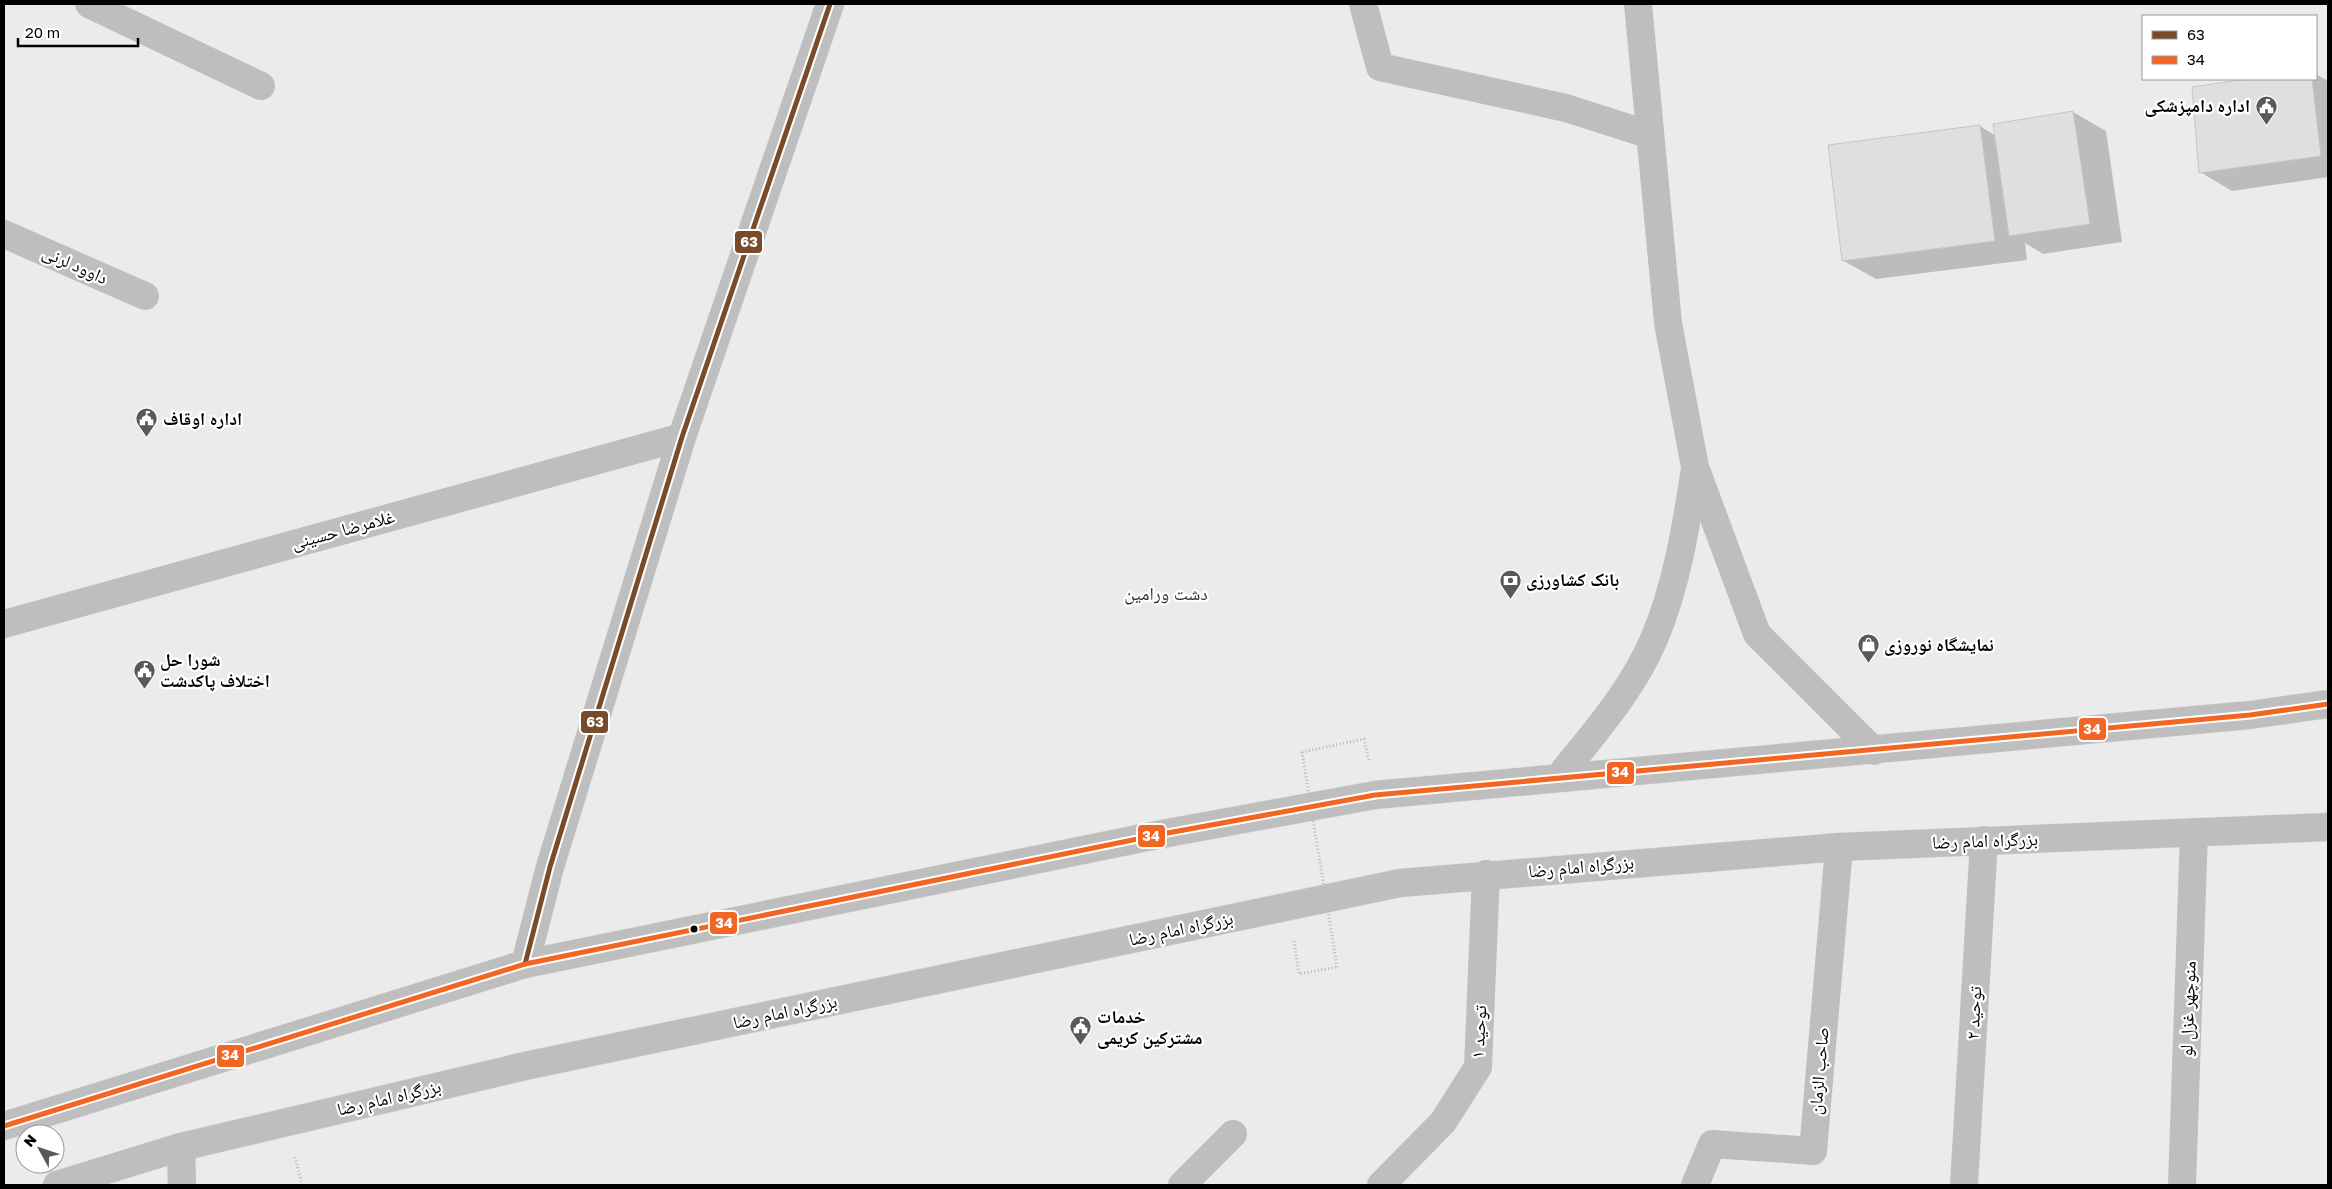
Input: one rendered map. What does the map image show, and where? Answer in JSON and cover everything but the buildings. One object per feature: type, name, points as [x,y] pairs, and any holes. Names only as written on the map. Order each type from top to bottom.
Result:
[{"type":"main road","points":[[89,4],[261,86]]},
{"type":"main road","points":[[524,964],[550,867],[682,437],[830,4]]},
{"type":"main road","points":[[1363,4],[1380,67],[1566,108],[1650,135]]},
{"type":"main road","points":[[1638,4],[1668,323],[1695,467],[1757,634],[1874,750]]},
{"type":"main road","name":"داوود لرنی","points":[[4,234],[146,296]]},
{"type":"main road","name":"غلامرضا حسینی","points":[[4,624],[682,437]]},
{"type":"main road","points":[[1559,778],[1623,694],[1654,639],[1682,552],[1695,467]]},
{"type":"main road","points":[[4,1126],[524,964],[1162,834],[1365,796],[2250,715],[2328,704]]},
{"type":"main road","name":"بزرگراه امام رضا","points":[[57,1185],[181,1147],[525,1066],[1400,883],[1486,874],[1838,847],[2328,827]]},
{"type":"main road","name":"منوچهر غزل لو","points":[[2182,1185],[2194,832]]},
{"type":"main road","name":"توحید ۲","points":[[1964,1185],[1984,840]]},
{"type":"main road","name":"صاحب الزمان","points":[[1695,1185],[1712,1144],[1813,1151],[1838,847]]},
{"type":"main road","name":"توحید ۱","points":[[1381,1185],[1443,1122],[1478,1067],[1486,874]]},
{"type":"main road","points":[[1182,1185],[1233,1134]]},
{"type":"main road","points":[[181,1147],[182,1185]]},
{"type":"path","points":[[1300,974],[1336,967],[1302,752],[1364,739]]},
{"type":"green space","name":"دشت ورامین","points":[[4,4],[2328,4],[2328,1185],[4,1185]]},
{"type":"transit line","name":"63","points":[[525,964],[550,867],[682,437],[830,4]]},
{"type":"transit line","name":"34","points":[[4,1126],[525,964],[1162,834],[1375,795],[2250,715],[2328,704]]},
{"type":"place","name":"اداره دامپزشکی","points":[[2266,125]]},
{"type":"place","name":"اداره اوقاف","points":[[147,438]]},
{"type":"place","name":"بانک کشاورزی","points":[[1510,599]]},
{"type":"place","name":"نمایشگاه نوروزی","points":[[1868,664]]},
{"type":"place","name":"شورا حل اختلاف پاکدشت","points":[[144,689]]},
{"type":"place","name":"خدمات مشترکین کریمی","points":[[1081,1046]]}]
